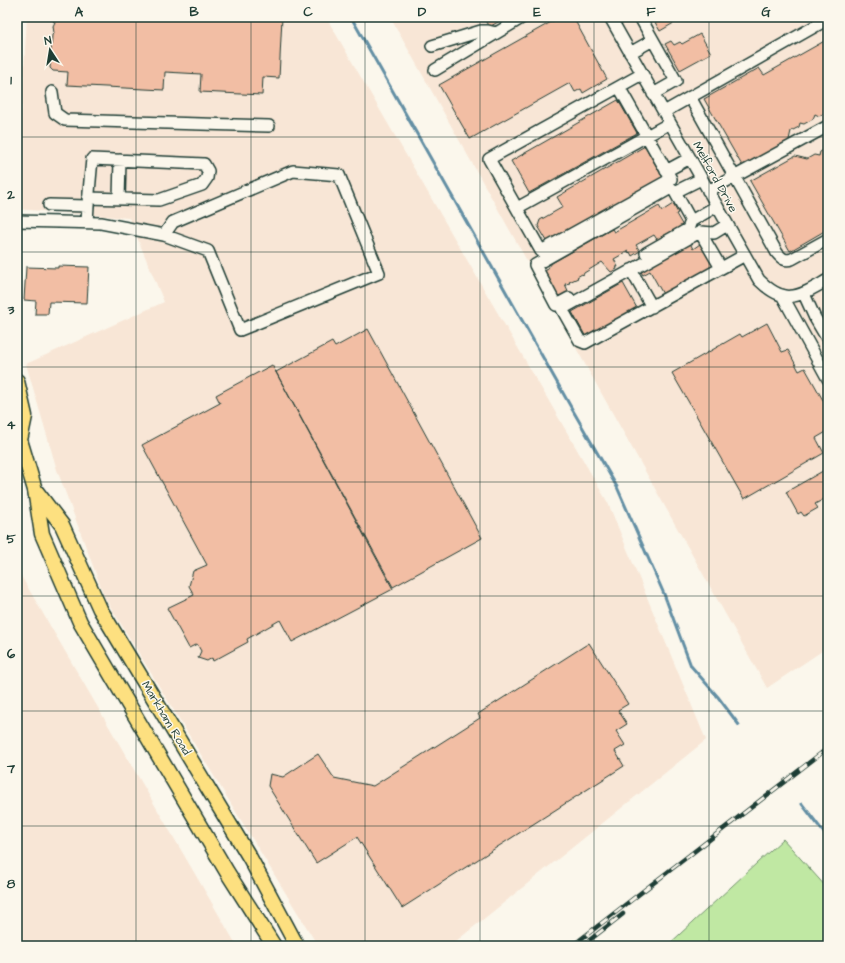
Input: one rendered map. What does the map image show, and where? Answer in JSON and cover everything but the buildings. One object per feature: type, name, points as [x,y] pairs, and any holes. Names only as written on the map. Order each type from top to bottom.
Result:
[{"type":"main road","name":"Markham Road","points":[[17,381],[26,416],[18,438],[35,490],[42,534],[80,622],[227,872],[274,946]]},
{"type":"main road","name":"Markham Road","points":[[35,490],[62,525],[100,609],[250,858],[297,946]]},
{"type":"street","points":[[435,70],[523,17]]},
{"type":"street","name":"Melford Drive","points":[[610,17],[759,280],[773,293],[795,297],[804,294],[828,280]]},
{"type":"street","points":[[640,17],[676,81],[654,94]]},
{"type":"street","points":[[664,112],[828,19]]},
{"type":"street","points":[[432,46],[481,31],[496,33]]},
{"type":"street","points":[[630,53],[653,40]]},
{"type":"street","points":[[619,87],[671,179],[541,251],[489,159],[642,74]]},
{"type":"street","points":[[52,92],[55,113],[66,120],[269,126]]},
{"type":"street","points":[[690,97],[777,253],[782,259],[786,261],[792,259],[828,239]]},
{"type":"street","points":[[517,208],[670,123]]},
{"type":"street","points":[[708,191],[828,126]]},
{"type":"street","points":[[666,171],[690,158]]},
{"type":"street","points":[[49,205],[88,202],[118,199],[159,200],[202,185],[207,178],[208,171],[204,164],[92,159],[88,202],[87,223]]},
{"type":"street","points":[[118,199],[120,160]]},
{"type":"street","points":[[17,221],[101,223],[164,235],[208,251],[240,330],[379,273],[339,175],[294,172],[173,222],[164,235]]},
{"type":"street","points":[[675,192],[701,179]]},
{"type":"street","points":[[691,221],[675,192],[671,188],[535,265],[556,305],[688,229],[691,221],[717,206]]},
{"type":"street","points":[[727,225],[714,232],[700,232],[562,309],[580,341],[585,343],[745,255]]},
{"type":"street","points":[[700,232],[721,268]]},
{"type":"street","points":[[631,270],[652,307]]},
{"type":"street","points":[[804,294],[815,318],[828,340]]},
{"type":"street","points":[[782,295],[828,379]]},
{"type":"shaded area","points":[[27,17],[326,17],[608,503],[706,740],[450,946],[318,946],[105,598],[57,470],[26,364],[164,302],[129,218],[17,209],[17,184]]},
{"type":"shaded area","points":[[390,17],[828,17],[828,647],[767,688]]},
{"type":"shaded area","points":[[17,569],[237,946],[17,946]]},
{"type":"green space","points":[[783,839],[828,889],[828,946],[667,946]]},
{"type":"waterway","points":[[351,17],[617,487],[664,594],[691,666],[718,697],[739,725]]},
{"type":"waterway","points":[[802,804],[828,838]]},
{"type":"railway","points":[[572,946],[828,748]]},
{"type":"railway","points":[[582,946],[623,914]]}]
